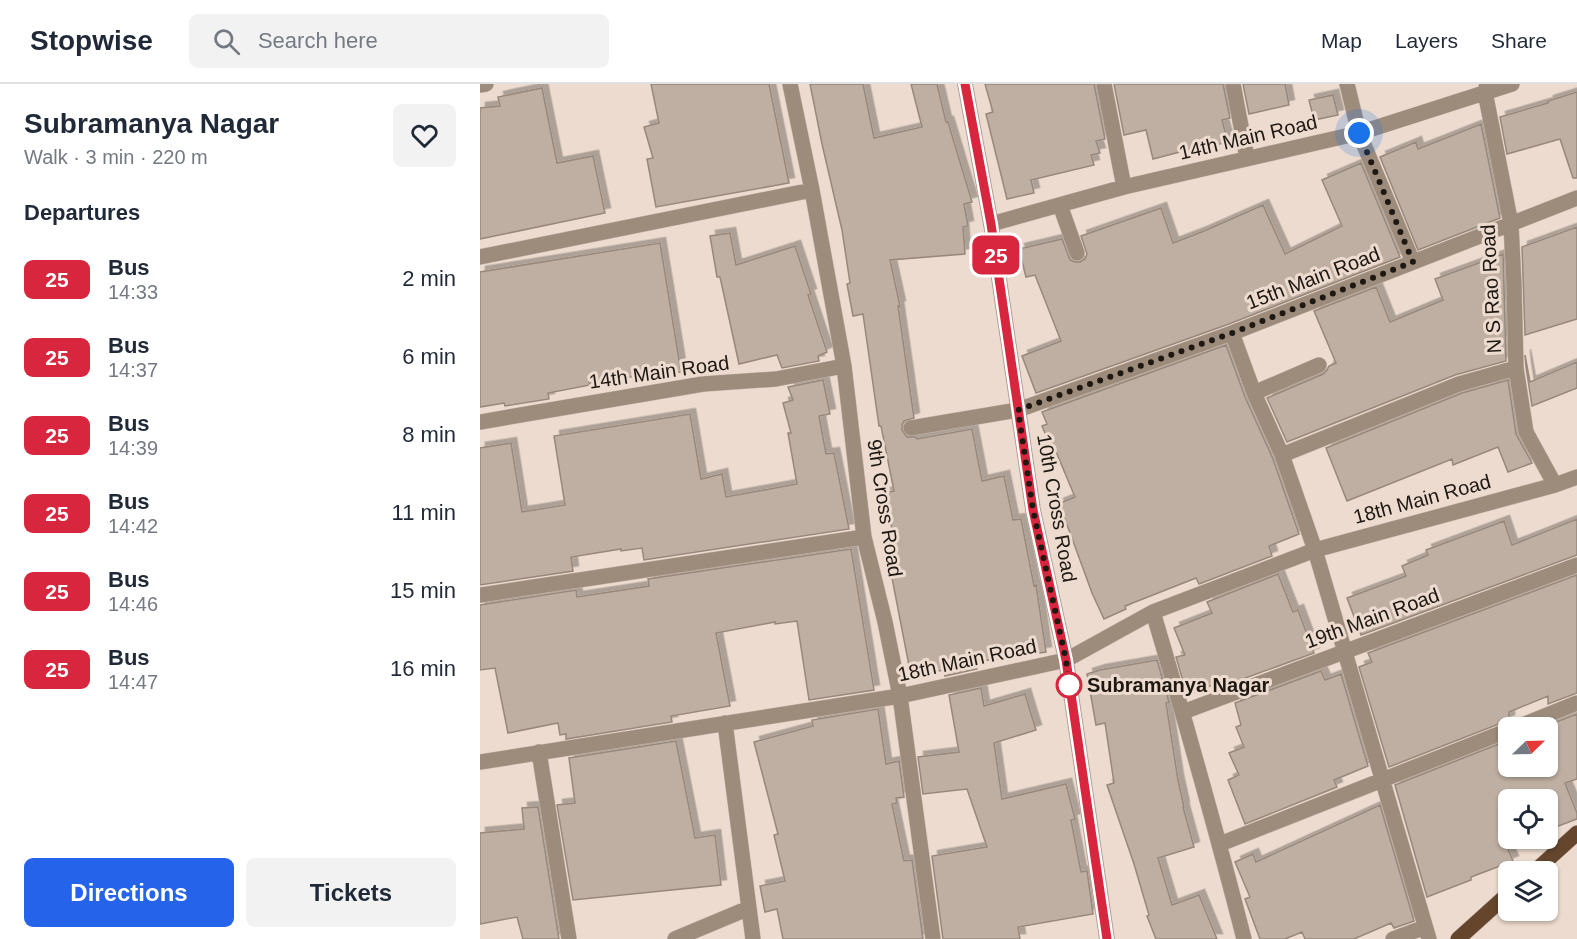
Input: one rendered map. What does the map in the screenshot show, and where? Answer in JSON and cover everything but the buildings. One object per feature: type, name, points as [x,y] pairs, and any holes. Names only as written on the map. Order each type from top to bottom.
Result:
[{"type":"main road","points":[[1546,861],[1577,833]]},
{"type":"main road","points":[[1458,939],[1498,903]]},
{"type":"street","points":[[480,85],[486,84]]},
{"type":"street","name":"9th Cross Road","points":[[790,84],[844,366],[864,537],[900,696],[933,939]]},
{"type":"street","name":"10th Cross Road","points":[[965,84],[991,224],[1033,510],[1066,660],[1107,939]]},
{"type":"street","points":[[1104,84],[1124,188]]},
{"type":"street","points":[[1233,84],[1247,158]]},
{"type":"street","points":[[1347,84],[1359,133],[1413,262]]},
{"type":"street","name":"14th Main Road","points":[[991,224],[1124,188],[1359,133],[1486,88],[1512,84]]},
{"type":"street","name":"N S Rao Road","points":[[1486,88],[1511,224],[1516,368],[1526,432],[1555,485]]},
{"type":"street","points":[[480,256],[812,190]]},
{"type":"street","name":"15th Main Road","points":[[911,428],[1018,410],[1232,333],[1577,198]]},
{"type":"street","points":[[1060,205],[1077,254]]},
{"type":"street","points":[[1232,333],[1254,393],[1282,455],[1315,550],[1427,933],[1393,939]]},
{"type":"street","points":[[1254,393],[1319,365]]},
{"type":"street","name":"14th Main Road","points":[[480,422],[703,384],[776,379],[844,366]]},
{"type":"street","points":[[1282,455],[1459,384],[1516,368]]},
{"type":"street","name":"18th Main Road","points":[[480,762],[900,696],[1066,660],[1152,612],[1315,550],[1555,485],[1577,477]]},
{"type":"street","points":[[480,595],[864,537]]},
{"type":"street","name":"19th Main Road","points":[[1182,712],[1577,565]]},
{"type":"street","points":[[1152,612],[1220,844],[1244,939]]},
{"type":"street","points":[[1542,717],[1577,703]]},
{"type":"street","points":[[725,723],[753,939]]},
{"type":"street","points":[[1220,844],[1498,734]]},
{"type":"street","points":[[539,752],[569,939]]},
{"type":"street","points":[[675,939],[749,908]]},
{"type":"bus line","name":"25","points":[[965,84],[991,224],[1033,510],[1066,660],[1107,939]]},
{"type":"place","name":"Subramanya Nagar","points":[[1069,685]]},
{"type":"route","points":[[1069,685],[1066,660],[1033,510],[1018,410],[1232,333],[1413,262],[1359,133]]}]
